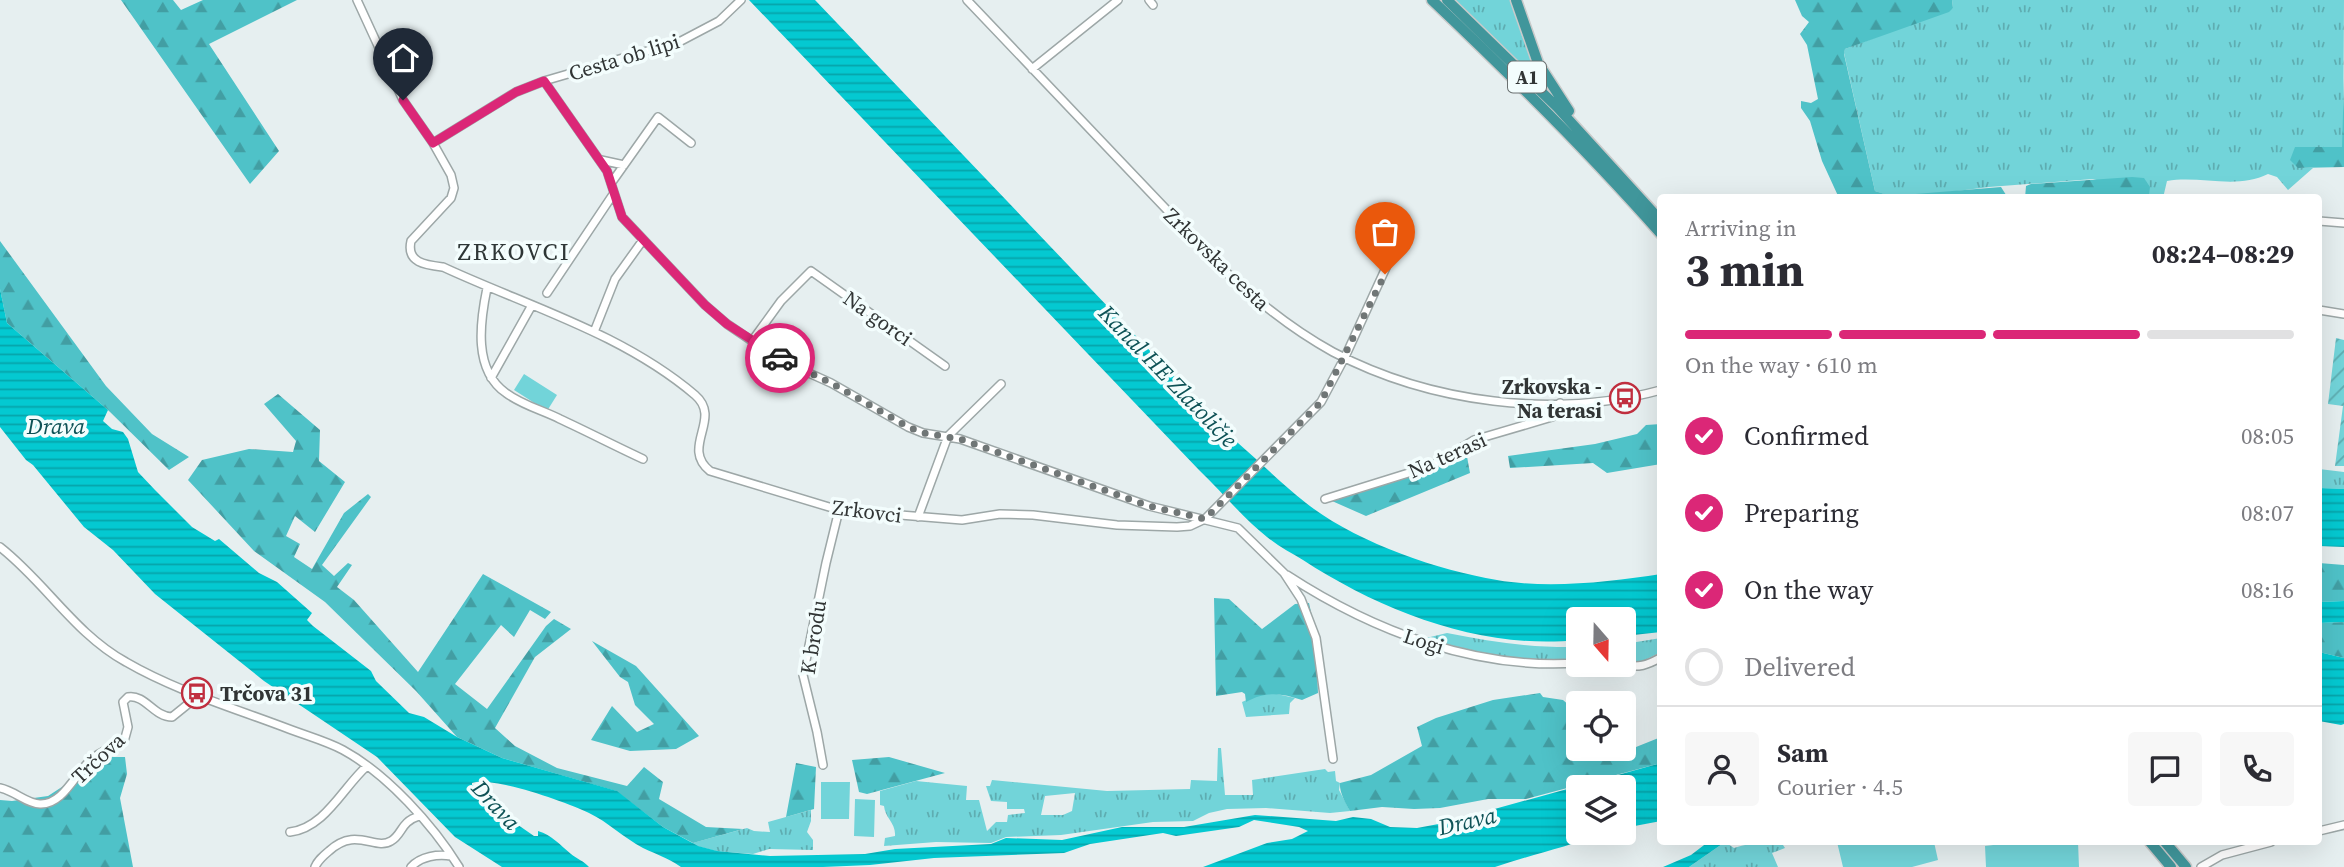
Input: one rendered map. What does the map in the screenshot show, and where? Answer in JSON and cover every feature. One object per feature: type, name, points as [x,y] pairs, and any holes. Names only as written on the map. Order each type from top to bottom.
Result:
[{"type":"highway","name":"A1","points":[[1447,0],[1557,107],[1657,217]]},
{"type":"highway","points":[[1516,0],[1522,23],[1542,72],[1563,103],[1602,149],[1602,158]]},
{"type":"highway","name":"A1","points":[[1431,1],[1550,115],[1657,229]]},
{"type":"highway","points":[[2153,845],[2171,867]]},
{"type":"highway","points":[[2168,845],[2186,867]]},
{"type":"street","points":[[357,0],[403,100],[433,143]]},
{"type":"street","name":"Zrkovska cesta","points":[[967,0],[1226,272],[1285,322],[1345,357],[1392,377],[1442,392],[1500,401],[1560,403],[1606,400],[1657,391]]},
{"type":"street","points":[[1032,69],[1118,0]]},
{"type":"street","name":"Cesta ob lipi","points":[[433,143],[516,92],[681,40],[719,21],[739,2]]},
{"type":"street","points":[[544,81],[601,160],[612,182],[622,217],[705,305],[752,341],[923,433],[948,436],[1149,506],[1205,519],[1321,402],[1345,357],[1400,237]]},
{"type":"street","points":[[612,182],[658,117],[691,143]]},
{"type":"street","name":"Zrkovci","points":[[433,143],[451,175],[454,188],[451,198],[411,241],[412,257],[421,264],[443,267],[594,332],[638,355],[697,396],[704,407],[705,417],[698,452],[703,465],[710,471],[839,510],[962,520],[1011,514],[1117,526],[1190,526],[1205,519]]},
{"type":"street","points":[[601,160],[624,165]]},
{"type":"street","points":[[547,293],[614,193]]},
{"type":"street","points":[[2322,221],[2344,223]]},
{"type":"street","points":[[594,332],[615,279],[643,240]]},
{"type":"street","name":"Na gorci","points":[[752,341],[781,301],[811,271],[945,366]]},
{"type":"street","points":[[487,288],[482,309],[481,344],[491,378],[498,388],[519,401],[643,459]]},
{"type":"street","points":[[491,378],[532,305]]},
{"type":"street","points":[[2322,310],[2344,314]]},
{"type":"street","points":[[918,517],[948,436],[1001,384]]},
{"type":"street","name":"Na terasi","points":[[1325,499],[1431,466],[1474,440],[1552,417],[1559,412],[1560,403]]},
{"type":"street","name":"K brodu","points":[[823,765],[803,675],[839,510]]},
{"type":"street","name":"Logi","points":[[1205,519],[1238,528],[1284,573],[1301,599],[1316,638],[1333,759]]},
{"type":"street","points":[[0,547],[17,561],[82,629],[125,662],[198,696],[325,742],[368,766],[419,816],[459,867]]},
{"type":"street","name":"Logi","points":[[1284,573],[1359,618],[1461,653],[1486,660],[1566,663]]},
{"type":"street","points":[[1636,668],[1657,660]]},
{"type":"street","name":"Trčova","points":[[0,788],[14,792],[32,803],[48,803],[60,795],[93,757],[125,738],[128,727],[123,702],[128,697],[134,696],[160,715],[172,717],[198,696]]},
{"type":"street","points":[[290,832],[304,829],[321,817],[368,766]]},
{"type":"street","points":[[315,867],[339,842],[356,838],[387,843],[395,838],[404,824],[419,816]]},
{"type":"street","points":[[2322,830],[2344,825]]},
{"type":"street","points":[[2201,867],[2222,855],[2260,845]]},
{"type":"street","points":[[411,867],[419,860],[429,857],[452,856]]},
{"type":"green space","points":[[121,0],[173,0],[181,10],[203,0],[297,0],[209,44],[279,151],[250,184]]},
{"type":"green space","points":[[1455,0],[1511,0],[1522,36],[1547,86],[1545,87]]},
{"type":"green space","points":[[1795,0],[1952,0],[1953,8],[1949,12],[1845,49],[1875,191],[1885,194],[1837,194],[1822,161],[1810,121],[1801,108],[1801,101],[1811,103],[1818,99],[1807,45],[1800,34],[1809,22],[1802,16]]},
{"type":"green space","points":[[1952,0],[2344,0],[2343,148],[2298,168],[2313,168],[2288,190],[2277,177],[2268,174],[2256,179],[2231,182],[2167,181],[2164,194],[2149,194],[2093,179],[1933,194],[1884,194],[1875,191],[1845,49],[1953,8]]},
{"type":"green space","points":[[2344,78],[2344,167],[2298,168],[2290,160],[2295,147],[2342,147]]},
{"type":"green space","points":[[2132,177],[2144,178],[2150,187],[2149,194],[2025,194],[2026,186]]},
{"type":"green space","points":[[2001,187],[2005,194],[1915,194]]},
{"type":"green space","points":[[0,241],[106,386],[152,434],[189,457],[169,470],[108,410],[7,323],[0,289]]},
{"type":"green space","points":[[2336,338],[2344,340],[2344,466],[2335,466],[2343,406],[2328,404]]},
{"type":"green space","points":[[524,374],[557,395],[547,411],[514,390]]},
{"type":"green space","points":[[278,394],[320,430],[319,461],[345,482],[315,532],[295,516],[286,536],[300,544],[294,557],[312,569],[344,513],[368,494],[371,497],[322,565],[334,576],[348,563],[352,565],[337,587],[354,600],[418,672],[483,574],[551,612],[545,619],[530,610],[514,637],[501,625],[455,684],[487,709],[546,626],[554,619],[571,629],[535,657],[495,728],[515,746],[557,768],[627,786],[644,767],[663,782],[659,799],[706,827],[743,829],[693,843],[663,827],[616,791],[502,758],[457,737],[416,691],[325,602],[254,551],[188,480],[202,460],[249,449],[293,452],[296,441],[264,404]]},
{"type":"green space","points":[[1657,424],[1657,465],[1607,473],[1593,463],[1510,468],[1508,456],[1595,444],[1637,434],[1646,425]]},
{"type":"green space","points":[[1466,451],[1470,473],[1366,516],[1332,501],[1434,469]]},
{"type":"green space","points":[[2322,469],[2344,472],[2344,489],[2322,488]]},
{"type":"green space","points":[[2322,563],[2344,565],[2344,601],[2322,602]]},
{"type":"green space","points":[[1214,598],[1229,599],[1262,629],[1295,604],[1309,603],[1323,667],[1317,669],[1318,693],[1302,700],[1274,694],[1246,702],[1242,692],[1216,696]]},
{"type":"green space","points":[[2344,622],[2344,658],[2322,653],[2322,623]]},
{"type":"green space","points":[[1447,633],[1512,644],[1566,647],[1566,660],[1501,656],[1426,638]]},
{"type":"green space","points":[[1657,639],[1657,654],[1643,661],[1636,661],[1636,642]]},
{"type":"green space","points":[[592,641],[636,666],[699,736],[676,749],[630,751],[591,740],[612,706],[637,732],[654,724],[635,705],[628,682],[620,677]]},
{"type":"green space","points":[[1272,693],[1295,698],[1290,703],[1289,714],[1246,717],[1242,702],[1258,695]]},
{"type":"green space","points":[[1540,693],[1543,697],[1566,703],[1566,761],[1636,761],[1636,747],[1657,739],[1657,764],[1616,775],[1566,775],[1566,788],[1526,799],[1488,799],[1440,808],[1382,807],[1350,811],[1341,793],[1340,783],[1371,775],[1422,746],[1417,727],[1436,718],[1493,700]]},
{"type":"green space","points":[[1218,748],[1221,748],[1225,795],[1253,795],[1252,780],[1325,769],[1328,772],[1335,771],[1336,781],[1340,783],[1339,790],[1350,811],[1330,813],[1266,808],[1227,809],[1209,813],[1193,821],[1153,822],[1061,835],[1006,837],[991,843],[936,842],[884,846],[885,838],[895,836],[895,831],[884,806],[880,805],[880,791],[916,781],[967,786],[966,800],[979,800],[987,831],[996,822],[1007,822],[1008,815],[1025,813],[1024,809],[1007,809],[1007,802],[991,801],[986,786],[990,786],[992,780],[1107,791],[1190,789],[1191,780],[1217,781]],"holes":[[[1075,793],[1072,811],[1063,815],[1041,815],[1045,796]]]},
{"type":"green space","points":[[111,757],[125,757],[127,774],[120,798],[133,867],[0,867],[0,800],[48,796],[68,783],[78,781],[89,768]]},
{"type":"green space","points":[[889,757],[945,773],[867,794],[859,792],[852,760]]},
{"type":"green space","points":[[796,763],[816,767],[814,809],[786,817]]},
{"type":"green space","points":[[821,782],[850,782],[849,819],[821,819]]},
{"type":"green space","points":[[855,799],[875,800],[874,837],[854,836]]},
{"type":"green space","points":[[811,810],[807,832],[813,840],[813,850],[769,849],[753,854],[716,851],[689,844],[747,828],[770,832],[768,822]]},
{"type":"green space","points":[[1721,845],[1734,848],[1747,845],[1783,845],[1785,848],[1772,853],[1778,867],[1689,867]]},
{"type":"green space","points":[[1838,845],[1935,845],[1938,860],[1912,867],[1843,867]]},
{"type":"green space","points":[[2078,845],[2079,867],[1986,867],[1985,846]]},
{"type":"water","name":"Kanal HE Zlatoličje","points":[[749,0],[815,0],[1238,443],[1297,496],[1325,517],[1397,552],[1448,569],[1497,580],[1558,584],[1657,575],[1657,632],[1636,635],[1636,607],[1566,607],[1566,641],[1542,642],[1470,633],[1400,611],[1366,596],[1276,543],[1249,522]]},
{"type":"water","name":"Drava","points":[[0,289],[7,323],[108,410],[103,421],[112,429],[123,432],[128,439],[138,472],[155,490],[192,527],[215,541],[219,539],[259,573],[277,582],[312,613],[307,620],[313,626],[371,671],[376,681],[409,713],[424,717],[457,737],[502,758],[617,791],[663,827],[698,846],[717,851],[770,856],[865,854],[895,849],[991,844],[1006,838],[1062,840],[1122,827],[1184,827],[1255,815],[1336,821],[1353,817],[1371,819],[1390,827],[1417,828],[1566,789],[1566,845],[1569,845],[1495,867],[1203,867],[1267,843],[1292,839],[1308,831],[1299,827],[1254,820],[1239,827],[1176,836],[1163,833],[1090,844],[1064,853],[934,858],[823,867],[681,867],[629,840],[578,808],[496,783],[472,783],[487,797],[489,805],[534,836],[538,836],[538,831],[548,835],[589,867],[502,867],[455,837],[377,757],[264,681],[155,594],[113,550],[84,527],[0,427]]},
{"type":"water","points":[[2322,488],[2344,489],[2344,547],[2322,546]]},
{"type":"water","points":[[2344,601],[2344,622],[2322,623],[2322,602]]},
{"type":"water","points":[[2322,653],[2344,658],[2344,724],[2322,722]]},
{"type":"water","name":"Drava","points":[[1657,764],[1657,822],[1636,826],[1636,775],[1618,775]]},
{"type":"water","points":[[1704,845],[1721,845],[1689,867],[1663,867],[1691,855]]},
{"type":"way so far","points":[[780,358],[923,433],[960,439],[1149,506],[1205,519],[1321,402],[1385,274]]},
{"type":"place","name":"Zrkovska - Na terasi","points":[[1625,398]]},
{"type":"place","name":"Trčova 31","points":[[197,693]]},
{"type":"district","name":"ZRKOVCI","points":[[514,251]]},
{"type":"route","points":[[403,100],[433,143],[516,92],[544,81],[601,160],[612,182],[622,217],[705,305],[727,324],[780,358]]}]
